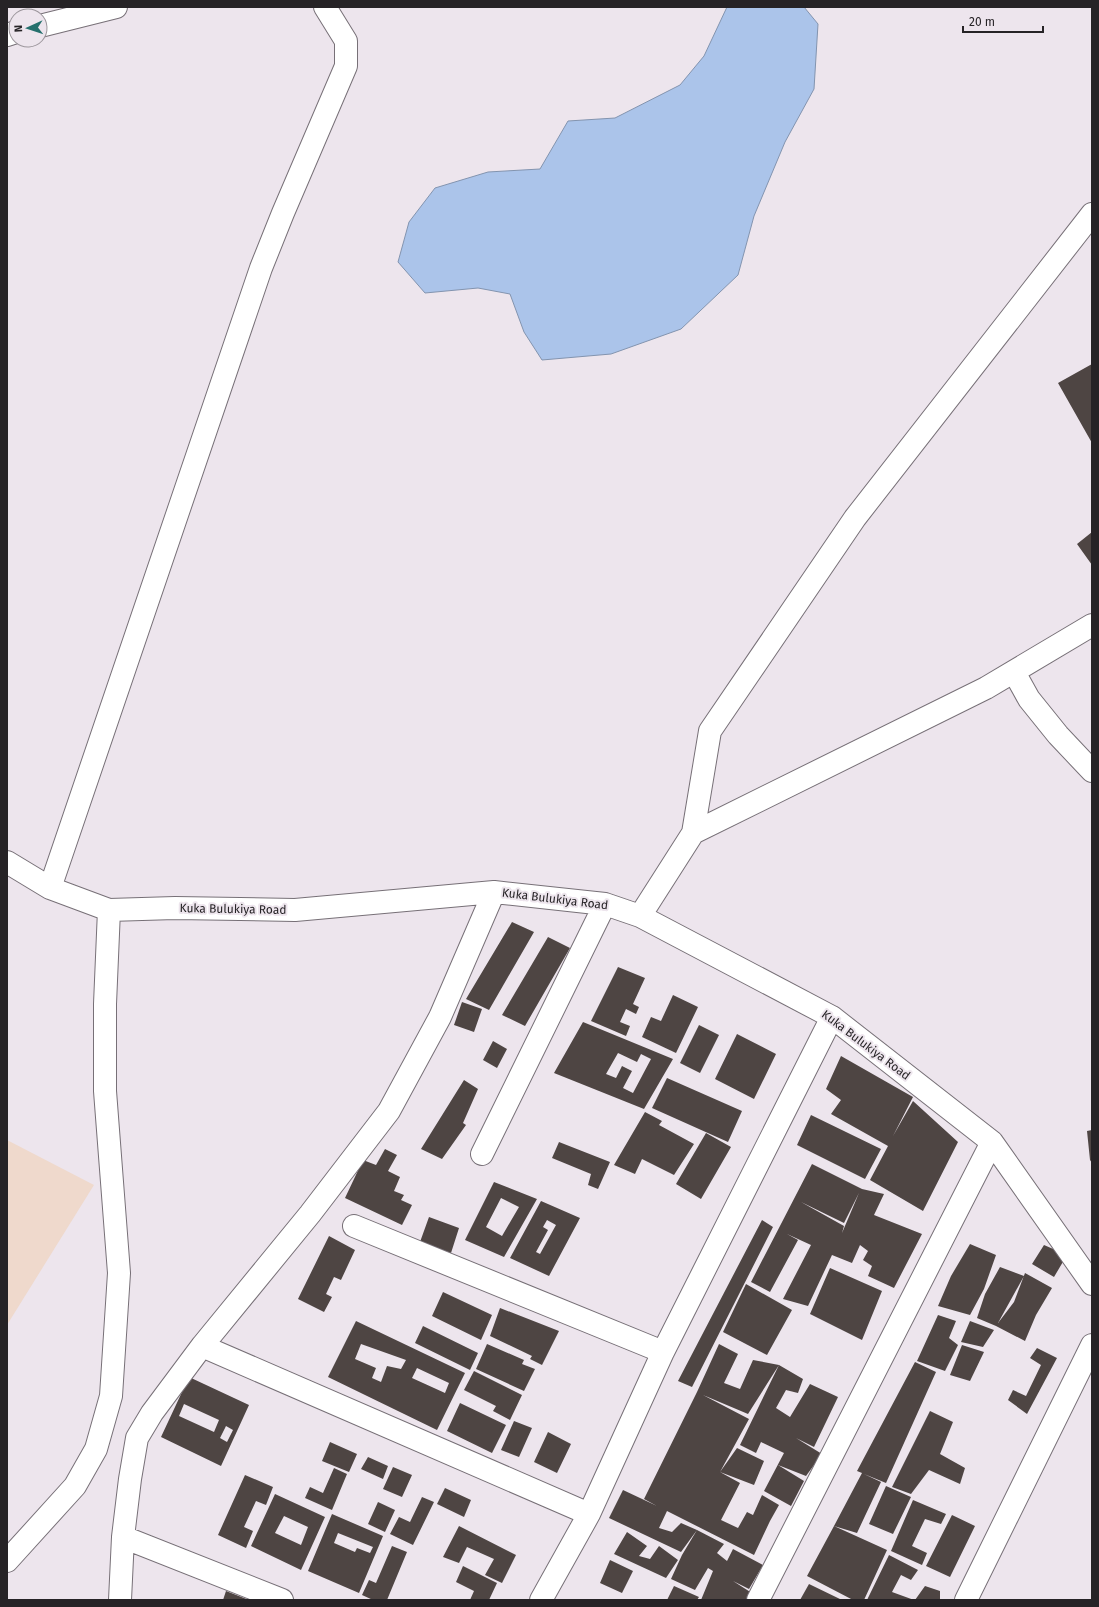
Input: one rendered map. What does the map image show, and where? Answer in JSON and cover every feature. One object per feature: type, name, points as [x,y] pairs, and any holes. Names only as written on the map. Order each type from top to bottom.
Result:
[{"type":"street","points":[[48,24],[116,7]]},
{"type":"street","points":[[50,888],[262,268],[283,213],[346,66],[346,41],[325,7]]},
{"type":"street","points":[[640,916],[693,833],[710,731],[855,518],[1092,214]]},
{"type":"street","points":[[693,833],[986,688],[1092,625]]},
{"type":"street","points":[[1014,672],[1029,699],[1058,734],[1092,771]]},
{"type":"street","name":"Kuka Bulukiya Road","points":[[7,862],[50,888],[109,910],[175,908],[295,910],[494,892],[605,904],[640,916],[832,1017],[992,1142],[1092,1284]]},
{"type":"street","points":[[120,1600],[123,1537],[130,1478],[137,1438],[152,1413],[202,1346],[310,1214],[389,1111],[440,1017],[494,892]]},
{"type":"street","points":[[482,1154],[605,904]]},
{"type":"street","points":[[7,1561],[75,1486],[96,1449],[111,1396],[119,1274],[105,1091],[105,1004],[109,910]]},
{"type":"street","points":[[542,1600],[589,1514],[663,1352],[832,1017]]},
{"type":"street","points":[[758,1600],[992,1142]]},
{"type":"street","points":[[354,1226],[663,1352]]},
{"type":"street","points":[[966,1600],[1092,1345]]},
{"type":"street","points":[[202,1346],[589,1514]]},
{"type":"street","points":[[123,1537],[282,1600]]},
{"type":"shaded area","points":[[7,1140],[94,1185],[7,1325]]},
{"type":"water","points":[[727,7],[804,7],[818,24],[814,89],[785,142],[754,216],[738,275],[681,329],[611,354],[542,360],[524,332],[510,294],[478,288],[425,293],[398,262],[409,222],[435,188],[488,172],[540,169],[568,121],[615,118],[680,85],[704,56]]},
{"type":"building","points":[[1092,364],[1092,443],[1058,383]]},
{"type":"building","points":[[1092,532],[1092,565],[1077,544]]},
{"type":"building","points":[[512,922],[534,932],[489,1010],[466,999]]},
{"type":"building","points":[[548,937],[570,948],[525,1026],[502,1015]]},
{"type":"building","points":[[618,967],[645,978],[633,1004],[639,1007],[636,1014],[626,1009],[620,1022],[630,1026],[626,1036],[591,1021]]},
{"type":"building","points":[[673,995],[698,1007],[676,1053],[642,1037],[651,1017],[661,1021]]},
{"type":"building","points":[[462,1002],[482,1009],[474,1032],[454,1025]]},
{"type":"building","points":[[583,1022],[673,1059],[644,1109],[554,1073]],"holes":[[[618,1053],[637,1062],[641,1054],[651,1059],[633,1093],[623,1088],[632,1071],[622,1066],[616,1078],[606,1074]]]},
{"type":"building","points":[[699,1025],[719,1035],[700,1073],[680,1063]]},
{"type":"building","points":[[737,1034],[776,1054],[754,1099],[715,1079]]},
{"type":"building","points":[[493,1041],[507,1049],[497,1068],[483,1060]]},
{"type":"building","points":[[841,1056],[913,1097],[893,1136],[913,1101],[958,1142],[923,1211],[870,1180],[888,1146],[831,1114],[841,1100],[826,1089]]},
{"type":"building","points":[[667,1078],[742,1111],[728,1142],[652,1108]]},
{"type":"building","points":[[464,1080],[478,1089],[463,1123],[466,1125],[442,1159],[421,1149]]},
{"type":"building","points":[[645,1112],[662,1121],[659,1125],[694,1144],[674,1175],[642,1159],[635,1174],[614,1165]]},
{"type":"building","points":[[811,1115],[881,1149],[865,1179],[797,1145]]},
{"type":"building","points":[[1092,1130],[1092,1163],[1090,1160],[1087,1131]]},
{"type":"building","points":[[706,1133],[731,1147],[701,1199],[676,1184]]},
{"type":"building","points":[[559,1142],[610,1162],[598,1189],[588,1185],[591,1174],[552,1158]]},
{"type":"building","points":[[385,1149],[397,1155],[388,1171],[400,1177],[394,1191],[404,1195],[401,1200],[412,1205],[402,1225],[345,1198],[363,1160],[376,1165]]},
{"type":"building","points":[[812,1164],[862,1189],[884,1194],[874,1215],[922,1234],[894,1288],[868,1276],[872,1266],[863,1260],[868,1251],[860,1245],[852,1263],[832,1255],[808,1306],[783,1299],[811,1245],[787,1234],[798,1240],[770,1292],[751,1282]],"holes":[[[859,1193],[842,1233],[844,1226],[801,1202],[844,1223]]]},
{"type":"building","points":[[494,1182],[537,1199],[504,1257],[465,1240]],"holes":[[[501,1198],[519,1207],[502,1236],[486,1227]]]},
{"type":"building","points":[[541,1201],[580,1218],[549,1276],[510,1258]],"holes":[[[547,1220],[556,1225],[540,1254],[536,1252],[548,1230],[543,1227]]]},
{"type":"building","points":[[429,1217],[459,1228],[451,1253],[420,1242]]},
{"type":"building","points":[[762,1220],[773,1227],[692,1387],[678,1381]]},
{"type":"building","points":[[329,1236],[355,1250],[341,1280],[334,1277],[326,1294],[332,1297],[324,1312],[298,1299]]},
{"type":"building","points":[[970,1244],[996,1255],[984,1289],[970,1315],[938,1306],[951,1276]]},
{"type":"building","points":[[1044,1245],[1067,1255],[1054,1277],[1032,1264]]},
{"type":"building","points":[[1000,1267],[1024,1276],[1025,1273],[1052,1288],[1036,1315],[1025,1341],[977,1318],[985,1294]],"holes":[[[1024,1277],[1014,1302],[998,1323]]]},
{"type":"building","points":[[830,1268],[882,1291],[862,1340],[810,1314]]},
{"type":"building","points":[[746,1284],[792,1310],[767,1355],[723,1332]]},
{"type":"building","points":[[443,1292],[492,1315],[481,1340],[432,1316]]},
{"type":"building","points":[[500,1308],[559,1331],[542,1365],[530,1359],[532,1356],[490,1336]]},
{"type":"building","points":[[938,1315],[956,1321],[949,1338],[958,1345],[945,1371],[917,1361]]},
{"type":"building","points":[[356,1321],[465,1373],[437,1430],[328,1377]],"holes":[[[361,1344],[406,1360],[401,1369],[387,1366],[381,1382],[372,1378],[376,1368],[355,1359]],[[417,1368],[449,1383],[445,1393],[412,1378]]]},
{"type":"building","points":[[970,1321],[994,1330],[983,1347],[961,1342]]},
{"type":"building","points":[[423,1326],[478,1353],[470,1370],[415,1343]]},
{"type":"building","points":[[487,1344],[524,1360],[522,1364],[535,1369],[524,1391],[476,1369]]},
{"type":"building","points":[[719,1344],[738,1354],[724,1383],[740,1389],[753,1360],[779,1365],[748,1414],[703,1395],[749,1419],[720,1472],[740,1483],[721,1520],[738,1528],[747,1512],[753,1515],[762,1495],[779,1505],[754,1555],[667,1511],[659,1528],[672,1532],[681,1523],[697,1530],[681,1552],[609,1518],[623,1490],[657,1506],[644,1499]]},
{"type":"building","points":[[962,1345],[984,1352],[970,1381],[950,1375]]},
{"type":"building","points":[[1037,1348],[1057,1358],[1027,1414],[1008,1400],[1013,1390],[1026,1396],[1041,1365],[1030,1358]]},
{"type":"building","points":[[915,1362],[936,1372],[886,1483],[864,1474],[881,1482],[857,1533],[834,1526],[862,1473],[857,1471]]},
{"type":"building","points":[[779,1365],[803,1379],[798,1393],[786,1390],[776,1408],[790,1417],[810,1384],[838,1397],[814,1447],[796,1438],[822,1454],[806,1476],[778,1465],[804,1481],[791,1506],[764,1491],[784,1453],[761,1442],[756,1453],[740,1445]]},
{"type":"building","points":[[474,1371],[522,1395],[510,1420],[493,1411],[496,1406],[464,1390]]},
{"type":"building","points":[[189,1377],[249,1405],[221,1466],[161,1437]],"holes":[[[184,1404],[219,1420],[214,1432],[179,1416]],[[226,1426],[233,1430],[227,1442],[220,1438]]]},
{"type":"building","points":[[460,1403],[506,1425],[492,1453],[447,1431]]},
{"type":"building","points":[[930,1411],[953,1422],[940,1454],[965,1468],[960,1484],[929,1470],[911,1494],[892,1487]]},
{"type":"building","points":[[514,1421],[532,1428],[519,1457],[501,1450]]},
{"type":"building","points":[[548,1432],[571,1444],[557,1473],[534,1462]]},
{"type":"building","points":[[330,1442],[357,1454],[349,1472],[322,1461]]},
{"type":"building","points":[[737,1448],[764,1461],[754,1485],[720,1472]]},
{"type":"building","points":[[368,1457],[388,1466],[383,1479],[361,1469]]},
{"type":"building","points":[[393,1467],[412,1475],[402,1497],[383,1489]]},
{"type":"building","points":[[334,1468],[347,1474],[332,1510],[305,1498],[310,1487],[323,1493]]},
{"type":"building","points":[[245,1475],[273,1487],[266,1505],[256,1501],[244,1527],[253,1531],[246,1548],[218,1535]]},
{"type":"building","points":[[886,1486],[911,1497],[893,1534],[869,1524]]},
{"type":"building","points":[[445,1488],[471,1500],[464,1517],[437,1504]]},
{"type":"building","points":[[275,1494],[325,1517],[301,1570],[251,1546]],"holes":[[[284,1516],[308,1527],[301,1545],[275,1533]]]},
{"type":"building","points":[[422,1497],[434,1502],[413,1545],[390,1534],[399,1517],[410,1522]]},
{"type":"building","points":[[913,1500],[946,1514],[941,1524],[925,1519],[912,1546],[927,1553],[922,1565],[891,1551]]},
{"type":"building","points":[[378,1502],[395,1510],[385,1532],[368,1524]]},
{"type":"building","points":[[332,1514],[383,1536],[359,1593],[308,1571]],"holes":[[[338,1533],[373,1547],[370,1553],[357,1548],[355,1552],[334,1543]]]},
{"type":"building","points":[[952,1515],[975,1526],[950,1577],[926,1566]]},
{"type":"building","points":[[459,1526],[516,1555],[502,1583],[485,1575],[494,1559],[467,1547],[459,1563],[443,1557]]},
{"type":"building","points":[[834,1526],[887,1550],[864,1600],[853,1600],[807,1576]]},
{"type":"building","points":[[697,1530],[724,1544],[717,1553],[727,1561],[733,1549],[763,1565],[749,1589],[733,1581],[755,1595],[752,1600],[701,1600],[713,1571],[708,1568],[695,1590],[671,1579],[682,1555]]},
{"type":"building","points":[[627,1532],[647,1546],[639,1556],[650,1559],[659,1546],[678,1560],[666,1578],[614,1554]]},
{"type":"building","points":[[392,1546],[407,1552],[387,1600],[373,1600],[362,1595],[369,1580],[376,1583]]},
{"type":"building","points":[[889,1555],[918,1570],[911,1580],[901,1575],[892,1592],[914,1600],[867,1600]]},
{"type":"building","points":[[610,1560],[633,1571],[622,1593],[600,1583]]},
{"type":"building","points":[[463,1566],[497,1583],[489,1600],[470,1600],[474,1591],[456,1582]]},
{"type":"building","points":[[809,1584],[842,1600],[800,1600]]},
{"type":"building","points":[[674,1586],[699,1597],[697,1600],[667,1600]]},
{"type":"building","points":[[925,1586],[940,1591],[940,1600],[915,1600]]},
{"type":"building","points":[[226,1591],[249,1600],[223,1600]]}]
